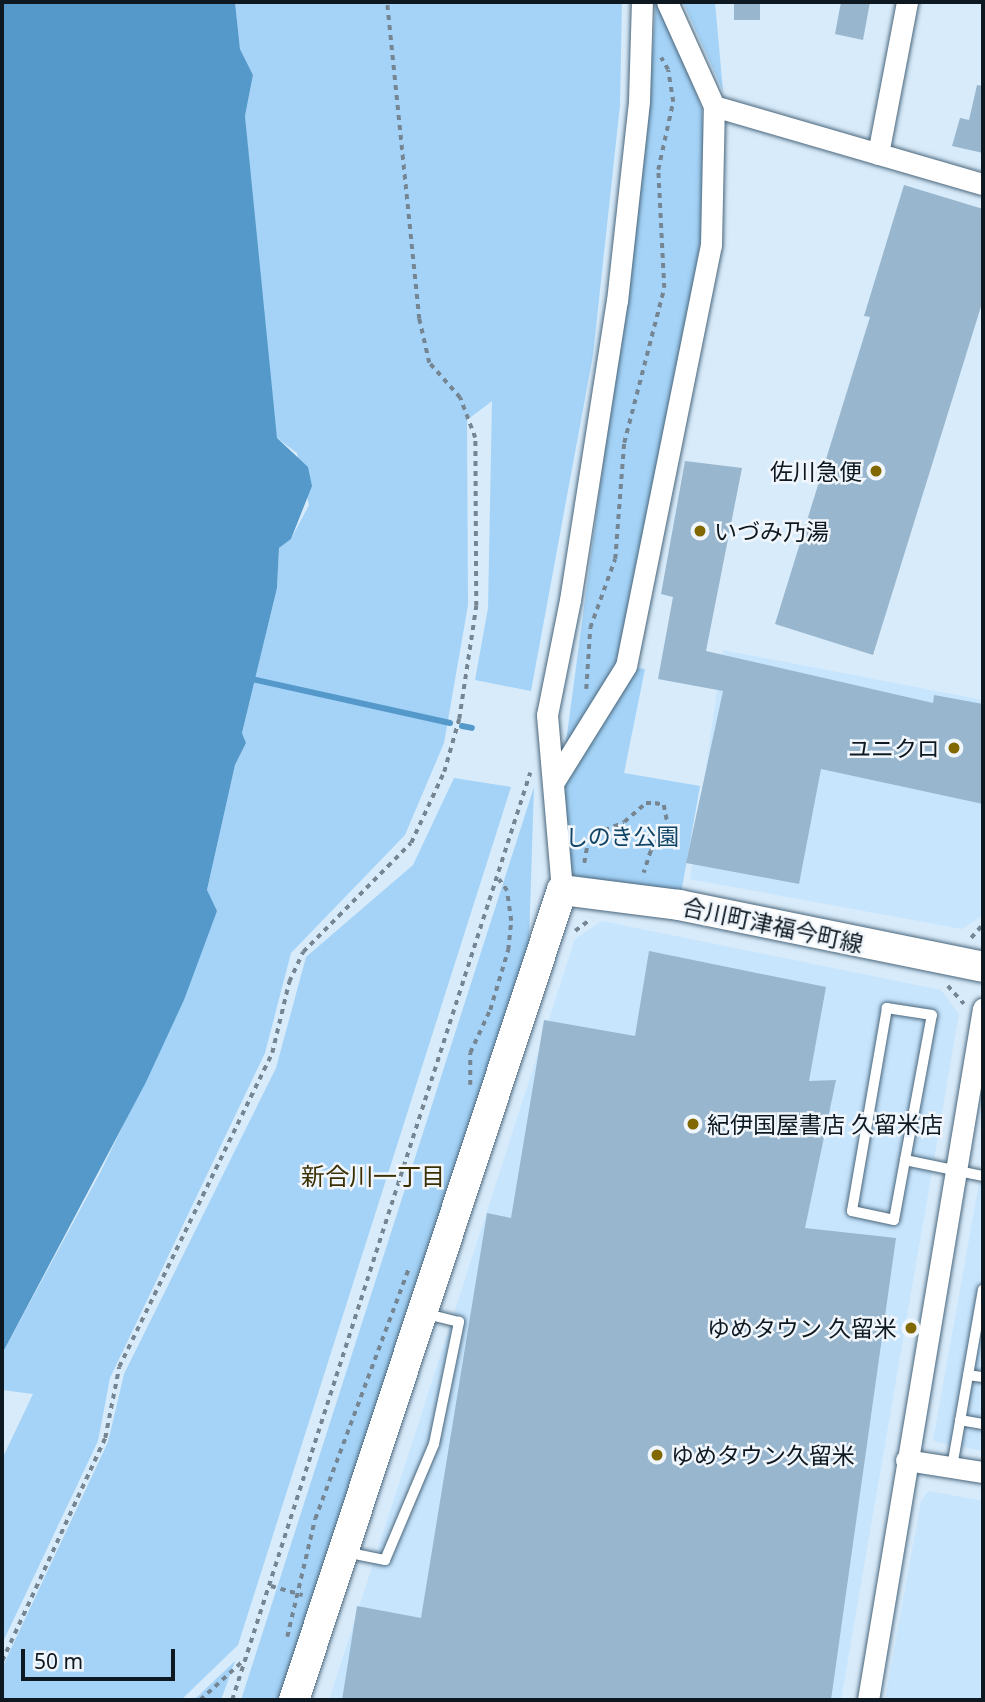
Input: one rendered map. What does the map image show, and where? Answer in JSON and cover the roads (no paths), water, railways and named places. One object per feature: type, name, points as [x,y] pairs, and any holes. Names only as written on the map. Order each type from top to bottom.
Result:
[{"type":"street","points":[[294,1700],[562,890],[555,780],[547,715],[570,600],[617,301],[639,101],[642,2]]},
{"type":"street","points":[[555,780],[626,666],[711,244],[714,106],[667,2]]},
{"type":"street","points":[[878,154],[907,2]]},
{"type":"street","points":[[714,106],[983,184]]},
{"type":"street","name":"合川町津福今町線","points":[[562,890],[679,905],[983,967]]},
{"type":"street","points":[[867,1700],[957,1170],[975,1008]]},
{"type":"street","points":[[906,1460],[983,1472]]},
{"type":"lane","points":[[887,1008],[932,1015],[905,1160],[894,1220],[852,1212],[887,1008]]},
{"type":"lane","points":[[905,1160],[983,1176]]},
{"type":"lane","points":[[952,1467],[968,1375],[980,1326],[983,1290]]},
{"type":"lane","points":[[342,1551],[385,1560],[433,1444],[459,1322],[422,1313]]},
{"type":"lane","points":[[968,1375],[983,1377]]},
{"type":"lane","points":[[960,1420],[983,1424]]},
{"type":"waterway","points":[[247,678],[450,723]]},
{"type":"waterway","points":[[462,726],[472,728]]},
{"type":"place","name":"佐川急便","points":[[876,471]]},
{"type":"place","name":"いづみ乃湯","points":[[700,531]]},
{"type":"place","name":"ユニクロ","points":[[954,748]]},
{"type":"place","name":"紀伊国屋書店 久留米店","points":[[693,1124]]},
{"type":"place","name":"ゆめタウン 久留米","points":[[911,1328]]},
{"type":"place","name":"ゆめタウン久留米","points":[[657,1455]]},
{"type":"district","name":"新合川一丁目","points":[[373,1176]]},
{"type":"park label","name":"しのき公園","points":[[622,836]]}]
